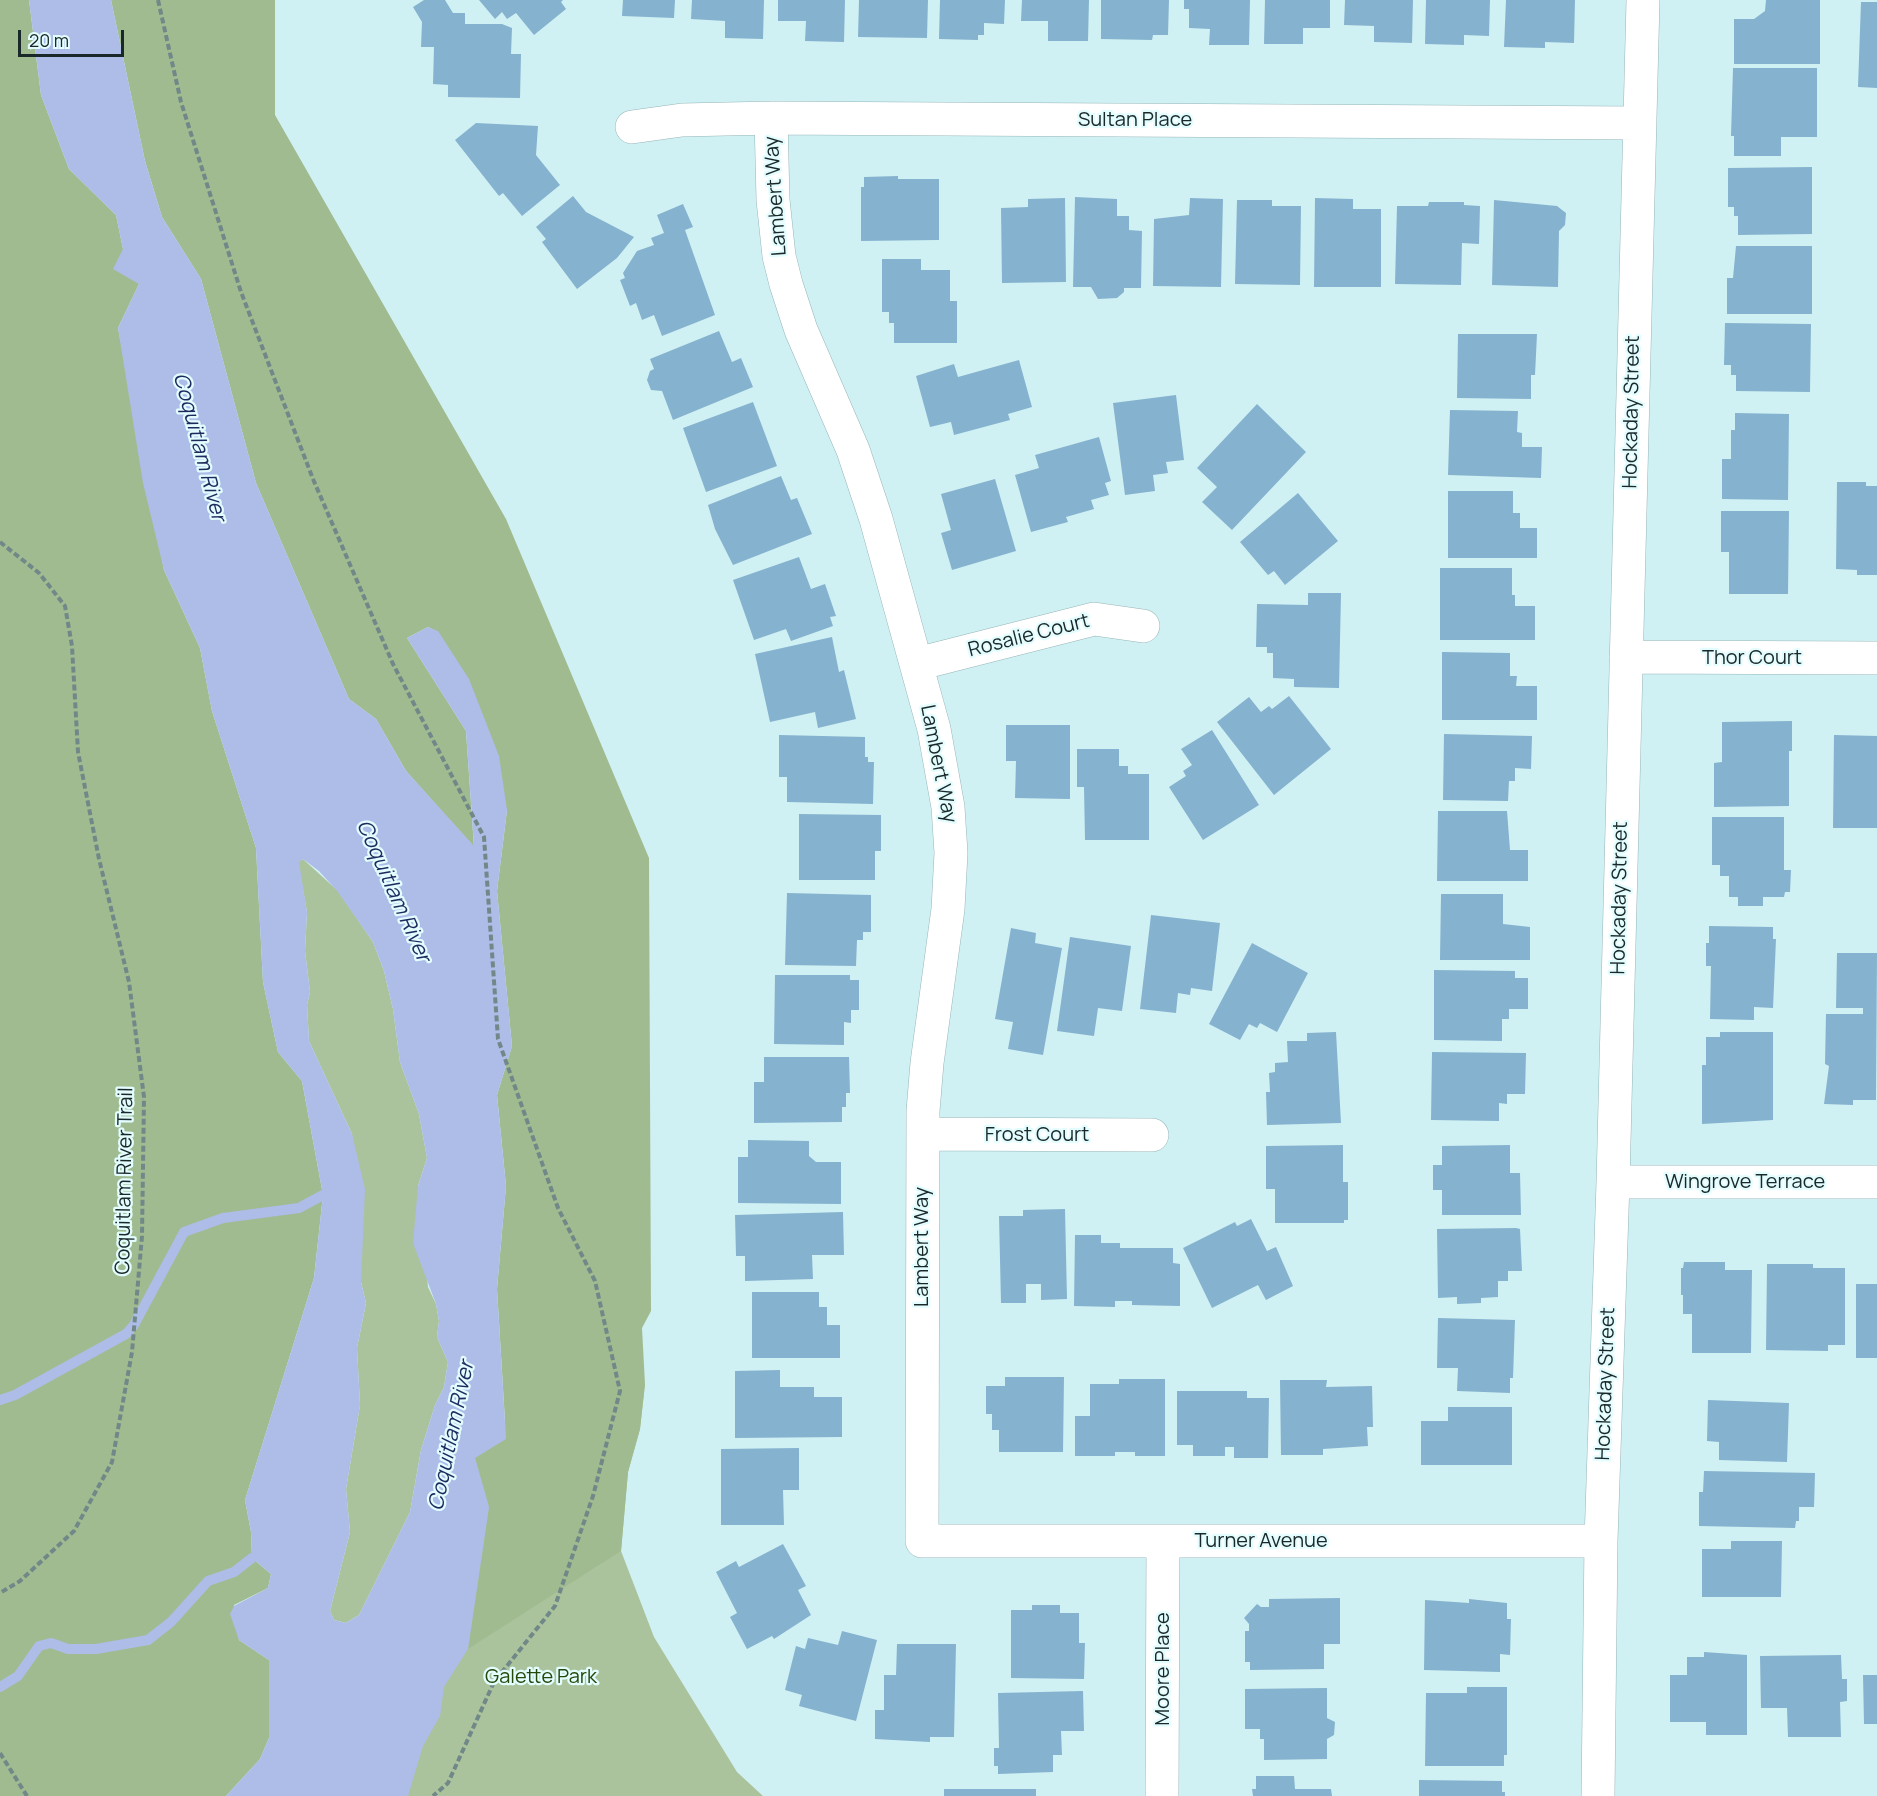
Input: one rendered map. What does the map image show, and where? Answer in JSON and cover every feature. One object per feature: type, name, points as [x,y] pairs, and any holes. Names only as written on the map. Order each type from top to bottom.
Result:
[{"type":"street","name":"Hockaday Street","points":[[1598,1796],[1601,1541],[1613,1182],[1643,0]]},
{"type":"street","name":"Sultan Place","points":[[632,127],[682,120],[771,118],[1639,123]]},
{"type":"street","name":"Lambert Way","points":[[771,118],[773,200],[779,256],[786,284],[801,330],[865,483],[917,664],[945,783],[951,853],[946,930],[927,1063],[923,1134],[922,1541]]},
{"type":"street","name":"Rosalie Court","points":[[917,664],[1094,619],[1143,626]]},
{"type":"street","name":"Thor Court","points":[[1626,657],[1877,658]]},
{"type":"street","name":"Frost Court","points":[[923,1134],[1152,1135]]},
{"type":"street","name":"Wingrove Terrace","points":[[1613,1182],[1877,1182]]},
{"type":"street","name":"Turner Avenue","points":[[922,1541],[1601,1541]]},
{"type":"street","name":"Moore Place","points":[[1162,1796],[1163,1542]]},
{"type":"path","points":[[158,0],[181,102],[241,292],[309,468],[393,664],[484,837],[498,1040],[558,1208],[595,1281],[620,1391],[593,1496],[555,1606],[494,1682],[448,1783],[433,1796]]},
{"type":"path","name":"Coquitlam River Trail","points":[[0,542],[39,573],[65,606],[72,646],[78,752],[99,859],[129,982],[144,1097],[142,1236],[132,1352],[112,1462],[74,1531],[21,1581],[0,1593]]},
{"type":"path","points":[[0,1753],[27,1796]]},
{"type":"green space","points":[[0,0],[29,0],[41,95],[69,169],[116,215],[123,249],[139,284],[118,328],[164,570],[200,648],[212,711],[256,848],[263,982],[278,1052],[302,1081],[323,1195],[314,1278],[245,1500],[251,1532],[252,1558],[271,1574],[268,1588],[234,1605],[239,1640],[269,1660],[269,1738],[260,1759],[226,1796],[0,1796]]},
{"type":"green space","points":[[111,0],[275,0],[275,115],[506,519],[649,858],[651,1311],[642,1328],[645,1384],[640,1429],[628,1472],[621,1551],[468,1649],[489,1507],[475,1458],[506,1438],[497,1289],[506,1186],[497,1095],[512,1046],[497,891],[507,810],[438,632],[428,627],[407,638],[466,731],[474,847],[406,771],[376,719],[349,699],[256,483],[201,279],[162,217],[145,161]]},
{"type":"green space","points":[[303,859],[338,891],[373,942],[384,971],[393,1009],[400,1062],[419,1114],[427,1158],[418,1186],[428,1287],[436,1304],[439,1321],[437,1337],[448,1362],[444,1387],[435,1405],[421,1450],[410,1512],[359,1615],[346,1623],[334,1620],[330,1611],[350,1532],[346,1489],[360,1405],[357,1348],[366,1303],[361,1282],[352,1134],[309,1041],[307,1005],[310,992],[305,951],[307,912],[298,862]]},
{"type":"green space","name":"Galette Park","points":[[645,1384],[640,1429],[628,1472],[621,1551],[654,1637],[737,1772],[763,1796],[339,1796],[481,1429]]},
{"type":"water","name":"Coquitlam River","points":[[29,0],[111,0],[145,161],[162,217],[201,279],[256,483],[349,699],[376,719],[406,771],[474,846],[466,731],[407,638],[428,627],[438,631],[469,679],[499,756],[507,810],[497,891],[512,1046],[497,1095],[506,1186],[497,1289],[506,1439],[475,1458],[489,1507],[468,1649],[444,1687],[440,1716],[423,1746],[408,1796],[226,1796],[260,1759],[269,1738],[269,1660],[239,1640],[230,1614],[234,1606],[268,1588],[271,1574],[252,1558],[251,1532],[245,1500],[314,1278],[323,1195],[302,1081],[278,1052],[263,982],[256,848],[212,711],[200,648],[164,570],[143,483],[118,328],[139,284],[113,269],[123,249],[116,215],[69,169],[41,95]],"holes":[[[303,859],[319,871],[338,892],[373,942],[384,971],[393,1009],[400,1062],[419,1114],[427,1158],[418,1186],[413,1243],[436,1304],[439,1321],[437,1337],[448,1362],[444,1387],[435,1405],[421,1450],[410,1512],[359,1615],[346,1623],[334,1620],[330,1611],[350,1532],[346,1489],[360,1405],[357,1348],[366,1303],[361,1282],[365,1189],[352,1134],[309,1041],[307,1005],[310,992],[305,951],[307,912],[299,862]]]},
{"type":"building","points":[[424,0],[445,0],[453,13],[465,13],[465,24],[502,24],[512,28],[511,54],[521,54],[520,98],[448,97],[448,85],[433,84],[434,47],[421,47],[422,22],[413,7]]},
{"type":"building","points":[[479,0],[563,0],[561,2],[566,9],[534,35],[516,13],[507,19],[502,12],[495,19]]},
{"type":"building","points":[[623,0],[675,0],[674,18],[622,16]]},
{"type":"building","points":[[692,0],[764,0],[763,39],[725,38],[725,21],[691,19]]},
{"type":"building","points":[[778,0],[845,0],[844,42],[805,41],[806,21],[778,21]]},
{"type":"building","points":[[859,0],[928,0],[927,38],[858,37]]},
{"type":"building","points":[[940,0],[1005,0],[1004,24],[984,23],[984,35],[978,35],[978,40],[939,39]]},
{"type":"building","points":[[1022,0],[1089,0],[1088,41],[1048,41],[1048,21],[1021,21]]},
{"type":"building","points":[[1101,0],[1169,0],[1168,35],[1153,35],[1152,40],[1101,39]]},
{"type":"building","points":[[1184,0],[1250,0],[1249,45],[1209,45],[1210,29],[1189,28],[1189,9],[1184,9]]},
{"type":"building","points":[[1265,0],[1330,0],[1330,28],[1303,28],[1303,44],[1264,44]]},
{"type":"building","points":[[1345,0],[1413,0],[1412,43],[1374,42],[1374,26],[1344,25]]},
{"type":"building","points":[[1426,0],[1490,0],[1489,36],[1464,35],[1464,45],[1425,44]]},
{"type":"building","points":[[1506,0],[1575,0],[1574,43],[1545,42],[1545,48],[1504,47]]},
{"type":"building","points":[[1766,0],[1820,0],[1820,64],[1734,64],[1734,19],[1754,19],[1765,11]]},
{"type":"building","points":[[1861,2],[1877,2],[1877,88],[1858,87]]},
{"type":"building","points":[[1733,68],[1817,68],[1817,137],[1781,137],[1781,156],[1734,156],[1734,136],[1731,136]]},
{"type":"building","points":[[476,123],[538,126],[536,155],[560,185],[522,216],[503,193],[499,196],[455,140]]},
{"type":"building","points":[[1812,167],[1812,234],[1738,235],[1738,216],[1734,216],[1734,207],[1728,207],[1728,168]]},
{"type":"building","points":[[898,176],[898,179],[939,179],[939,240],[861,241],[861,187],[864,187],[864,177]]},
{"type":"building","points":[[573,196],[586,212],[634,237],[617,258],[577,289],[542,242],[546,239],[536,227]]},
{"type":"building","points":[[1075,197],[1117,199],[1117,216],[1129,216],[1129,230],[1142,231],[1141,288],[1124,288],[1124,292],[1117,298],[1098,299],[1091,287],[1073,287]]},
{"type":"building","points":[[1065,198],[1066,282],[1002,283],[1001,208],[1028,207],[1028,199]]},
{"type":"building","points":[[1190,198],[1223,199],[1221,287],[1153,286],[1154,219],[1189,215]]},
{"type":"building","points":[[1315,198],[1353,199],[1353,209],[1381,209],[1381,287],[1314,287]]},
{"type":"building","points":[[1237,200],[1272,200],[1272,206],[1301,206],[1300,285],[1235,284]]},
{"type":"building","points":[[1494,200],[1557,206],[1566,213],[1565,225],[1559,231],[1558,287],[1492,285]]},
{"type":"building","points":[[1429,202],[1464,202],[1464,205],[1480,206],[1479,244],[1462,243],[1461,285],[1395,284],[1397,206],[1428,206]]},
{"type":"building","points":[[683,204],[693,227],[685,230],[715,315],[662,336],[654,315],[642,320],[636,303],[630,306],[620,280],[625,278],[623,273],[637,251],[654,245],[651,238],[664,233],[657,215]]},
{"type":"building","points":[[1736,246],[1812,246],[1812,314],[1727,314],[1727,278],[1733,278]]},
{"type":"building","points":[[882,259],[921,259],[921,270],[950,270],[950,301],[957,301],[957,343],[894,343],[894,323],[889,323],[889,312],[882,312]]},
{"type":"building","points":[[1725,323],[1811,324],[1810,392],[1736,391],[1736,375],[1731,375],[1731,365],[1724,365]]},
{"type":"building","points":[[719,331],[732,362],[741,358],[753,387],[673,420],[662,391],[651,390],[647,380],[650,371],[654,369],[650,359]]},
{"type":"building","points":[[1458,334],[1537,334],[1535,375],[1531,375],[1531,399],[1457,398]]},
{"type":"building","points":[[1019,360],[1032,407],[1008,414],[1010,420],[954,435],[951,422],[930,427],[916,376],[954,364],[958,377]]},
{"type":"building","points":[[1176,395],[1184,460],[1166,462],[1168,473],[1153,475],[1155,491],[1125,495],[1113,403]]},
{"type":"building","points":[[753,402],[777,466],[706,492],[683,428]]},
{"type":"building","points":[[1257,404],[1306,452],[1232,530],[1202,502],[1217,487],[1197,468]]},
{"type":"building","points":[[1450,410],[1518,411],[1517,432],[1522,433],[1522,447],[1542,447],[1541,478],[1448,475]]},
{"type":"building","points":[[1735,413],[1789,414],[1788,500],[1722,499],[1722,459],[1731,459],[1731,430],[1735,430]]},
{"type":"building","points":[[1099,437],[1111,481],[1105,483],[1109,495],[1091,500],[1094,509],[1066,517],[1068,522],[1031,532],[1015,475],[1039,468],[1035,455]]},
{"type":"building","points":[[781,476],[791,500],[797,498],[812,534],[733,565],[715,529],[708,505]]},
{"type":"building","points":[[995,479],[1016,551],[952,570],[941,533],[951,530],[941,494]]},
{"type":"building","points":[[1837,482],[1866,482],[1866,486],[1877,486],[1877,575],[1857,575],[1857,570],[1836,569]]},
{"type":"building","points":[[1448,491],[1513,491],[1513,513],[1520,513],[1520,528],[1537,528],[1537,558],[1448,558]]},
{"type":"building","points":[[1298,493],[1338,541],[1285,585],[1274,571],[1268,575],[1240,542]]},
{"type":"building","points":[[1721,511],[1789,511],[1788,594],[1729,594],[1729,552],[1721,552]]},
{"type":"building","points":[[799,557],[811,589],[825,584],[836,616],[830,617],[833,626],[791,641],[786,629],[754,640],[733,580]]},
{"type":"building","points":[[1440,568],[1512,568],[1512,595],[1515,595],[1515,606],[1535,606],[1535,640],[1440,640]]},
{"type":"building","points":[[1308,593],[1341,593],[1339,688],[1294,687],[1294,679],[1273,678],[1273,653],[1267,653],[1267,647],[1256,647],[1257,604],[1308,605]]},
{"type":"building","points":[[832,637],[839,672],[844,670],[856,719],[818,728],[815,712],[770,722],[755,654]]},
{"type":"building","points":[[1442,652],[1510,653],[1510,676],[1517,676],[1516,686],[1537,686],[1537,720],[1442,720]]},
{"type":"building","points":[[1289,696],[1331,749],[1274,795],[1217,722],[1249,697],[1261,712],[1269,706],[1272,709]]},
{"type":"building","points":[[1792,721],[1792,751],[1789,751],[1789,806],[1714,807],[1714,763],[1722,762],[1722,722]]},
{"type":"building","points":[[1006,725],[1070,725],[1070,799],[1015,798],[1016,761],[1006,761]]},
{"type":"building","points":[[1212,730],[1259,805],[1203,840],[1169,787],[1186,776],[1183,771],[1192,765],[1181,749]]},
{"type":"building","points":[[1444,734],[1532,736],[1531,769],[1515,768],[1515,781],[1509,781],[1508,801],[1443,800]]},
{"type":"building","points":[[779,735],[865,737],[865,757],[868,757],[868,762],[874,762],[873,804],[787,802],[787,777],[779,777]]},
{"type":"building","points":[[1834,735],[1877,736],[1877,828],[1833,828]]},
{"type":"building","points":[[1077,749],[1119,749],[1119,766],[1128,766],[1128,774],[1149,774],[1149,840],[1085,840],[1084,787],[1077,787]]},
{"type":"building","points":[[1438,811],[1507,811],[1510,850],[1528,850],[1528,881],[1437,881]]},
{"type":"building","points":[[799,814],[881,815],[881,851],[875,851],[875,880],[799,880]]},
{"type":"building","points":[[1712,817],[1784,817],[1784,870],[1791,870],[1790,892],[1785,892],[1784,897],[1763,897],[1763,906],[1738,906],[1738,897],[1729,897],[1729,876],[1720,876],[1720,865],[1712,865]]},
{"type":"building","points":[[787,893],[871,895],[871,932],[863,932],[863,940],[857,940],[856,966],[785,965]]},
{"type":"building","points":[[1441,894],[1503,894],[1503,924],[1530,927],[1530,960],[1440,960]]},
{"type":"building","points":[[1151,915],[1220,923],[1212,991],[1191,988],[1190,995],[1178,993],[1176,1013],[1140,1009]]},
{"type":"building","points":[[1709,926],[1773,927],[1773,939],[1776,939],[1773,1008],[1754,1007],[1754,1020],[1710,1019],[1711,966],[1706,966]]},
{"type":"building","points":[[1011,928],[1036,933],[1035,943],[1062,948],[1043,1055],[1008,1049],[1013,1022],[995,1019]]},
{"type":"building","points":[[1070,937],[1131,946],[1122,1011],[1098,1008],[1094,1036],[1057,1031]]},
{"type":"building","points":[[1252,943],[1308,973],[1277,1032],[1260,1023],[1257,1028],[1249,1024],[1240,1040],[1209,1024]]},
{"type":"building","points":[[1837,953],[1877,953],[1876,1100],[1853,1100],[1853,1105],[1824,1104],[1829,1066],[1825,1064],[1826,1014],[1863,1014],[1863,1008],[1836,1008]]},
{"type":"building","points":[[1434,970],[1515,971],[1515,978],[1528,978],[1528,1009],[1509,1009],[1509,1019],[1502,1019],[1502,1041],[1434,1040]]},
{"type":"building","points":[[775,975],[850,975],[850,980],[859,980],[859,1010],[851,1010],[851,1023],[844,1022],[844,1045],[774,1044]]},
{"type":"building","points":[[1336,1032],[1341,1123],[1267,1125],[1266,1092],[1270,1092],[1269,1073],[1275,1072],[1275,1063],[1288,1062],[1287,1041],[1307,1041],[1307,1033]]},
{"type":"building","points":[[1720,1032],[1773,1032],[1773,1120],[1702,1124],[1702,1065],[1706,1065],[1706,1037],[1720,1037]]},
{"type":"building","points":[[1432,1052],[1526,1053],[1525,1094],[1507,1094],[1507,1104],[1499,1103],[1499,1121],[1431,1120]]},
{"type":"building","points":[[764,1057],[849,1057],[850,1093],[846,1093],[846,1107],[842,1107],[842,1122],[754,1123],[754,1082],[764,1082]]},
{"type":"building","points":[[748,1140],[809,1141],[809,1156],[816,1162],[841,1162],[841,1204],[738,1203],[738,1157],[748,1157]]},
{"type":"building","points":[[1343,1145],[1343,1182],[1348,1182],[1348,1220],[1344,1220],[1344,1223],[1275,1223],[1275,1189],[1266,1189],[1266,1146]]},
{"type":"building","points":[[1510,1145],[1510,1173],[1520,1173],[1521,1215],[1442,1215],[1442,1190],[1433,1190],[1433,1165],[1442,1165],[1442,1146]]},
{"type":"building","points":[[1065,1209],[1067,1299],[1041,1300],[1041,1284],[1026,1284],[1026,1303],[1001,1303],[999,1216],[1023,1216],[1023,1210]]},
{"type":"building","points":[[843,1212],[844,1255],[812,1255],[813,1279],[745,1281],[745,1256],[736,1256],[735,1215]]},
{"type":"building","points":[[1251,1219],[1267,1251],[1276,1247],[1293,1286],[1266,1300],[1258,1285],[1212,1308],[1183,1248],[1235,1222],[1237,1226]]},
{"type":"building","points":[[1437,1229],[1520,1229],[1522,1271],[1508,1271],[1508,1281],[1498,1281],[1498,1297],[1481,1298],[1481,1303],[1457,1304],[1457,1297],[1438,1298]]},
{"type":"building","points":[[1075,1235],[1101,1235],[1101,1243],[1120,1243],[1120,1248],[1173,1248],[1173,1263],[1180,1264],[1180,1306],[1132,1305],[1132,1301],[1115,1301],[1115,1307],[1074,1306]]},
{"type":"building","points":[[1684,1262],[1725,1262],[1725,1270],[1752,1270],[1751,1353],[1692,1353],[1692,1314],[1683,1314],[1683,1295],[1681,1295],[1681,1268]]},
{"type":"building","points":[[1767,1264],[1813,1264],[1813,1268],[1845,1268],[1845,1345],[1828,1345],[1828,1351],[1766,1350]]},
{"type":"building","points":[[1856,1284],[1877,1284],[1877,1358],[1856,1358]]},
{"type":"building","points":[[752,1292],[819,1292],[819,1307],[827,1307],[827,1325],[840,1325],[840,1358],[752,1358]]},
{"type":"building","points":[[1438,1318],[1515,1320],[1513,1378],[1510,1378],[1510,1393],[1457,1391],[1458,1368],[1437,1368]]},
{"type":"building","points":[[780,1370],[780,1387],[814,1387],[814,1397],[842,1397],[842,1437],[735,1438],[735,1371]]},
{"type":"building","points":[[1005,1377],[1064,1377],[1063,1452],[999,1452],[999,1430],[992,1430],[992,1414],[986,1414],[986,1386],[1005,1386]]},
{"type":"building","points":[[1119,1379],[1165,1379],[1165,1456],[1135,1456],[1135,1452],[1115,1452],[1115,1456],[1075,1456],[1075,1416],[1090,1416],[1090,1384],[1119,1384]]},
{"type":"building","points":[[1280,1380],[1327,1380],[1326,1387],[1372,1386],[1373,1427],[1367,1427],[1368,1446],[1323,1449],[1323,1455],[1281,1455]]},
{"type":"building","points":[[1177,1391],[1247,1391],[1247,1398],[1269,1398],[1268,1458],[1234,1458],[1234,1447],[1225,1447],[1225,1456],[1193,1456],[1193,1445],[1177,1445]]},
{"type":"building","points":[[1708,1400],[1789,1403],[1787,1462],[1719,1460],[1719,1442],[1707,1441]]},
{"type":"building","points":[[1448,1407],[1512,1407],[1512,1465],[1421,1465],[1421,1421],[1448,1421]]},
{"type":"building","points":[[799,1448],[799,1490],[783,1490],[784,1525],[721,1525],[721,1449]]},
{"type":"building","points":[[1704,1471],[1815,1473],[1814,1507],[1799,1507],[1799,1521],[1796,1521],[1795,1528],[1699,1526],[1699,1492],[1703,1492]]},
{"type":"building","points":[[1731,1541],[1782,1541],[1781,1597],[1702,1597],[1702,1549],[1731,1549]]},
{"type":"building","points":[[783,1544],[806,1586],[798,1590],[811,1615],[774,1639],[772,1636],[747,1649],[730,1617],[737,1613],[716,1572],[736,1561],[739,1567]]},
{"type":"building","points":[[1340,1598],[1340,1644],[1324,1644],[1324,1669],[1250,1670],[1250,1662],[1245,1662],[1245,1631],[1249,1631],[1249,1624],[1244,1618],[1257,1604],[1261,1607],[1269,1607],[1269,1599]]},
{"type":"building","points":[[1469,1599],[1507,1603],[1507,1619],[1511,1619],[1510,1655],[1500,1654],[1500,1672],[1424,1670],[1425,1600],[1469,1603]]},
{"type":"building","points":[[1032,1605],[1060,1605],[1060,1613],[1079,1613],[1079,1643],[1085,1643],[1084,1679],[1011,1678],[1011,1610],[1032,1610]]},
{"type":"building","points":[[842,1631],[877,1640],[856,1721],[799,1706],[802,1695],[785,1690],[796,1646],[805,1649],[808,1638],[838,1645]]},
{"type":"building","points":[[897,1644],[956,1644],[954,1737],[930,1737],[930,1742],[875,1739],[875,1710],[884,1710],[884,1675],[896,1675]]},
{"type":"building","points":[[1704,1652],[1747,1655],[1747,1735],[1706,1735],[1706,1722],[1670,1722],[1670,1675],[1687,1675],[1687,1657],[1704,1657]]},
{"type":"building","points":[[1841,1655],[1842,1679],[1847,1679],[1847,1701],[1840,1702],[1841,1737],[1788,1737],[1787,1708],[1761,1708],[1760,1656]]},
{"type":"building","points":[[1863,1675],[1877,1675],[1877,1724],[1864,1724]]},
{"type":"building","points":[[1467,1687],[1507,1687],[1507,1755],[1504,1755],[1504,1766],[1425,1766],[1426,1693],[1467,1693]]},
{"type":"building","points":[[1327,1688],[1327,1718],[1335,1722],[1334,1735],[1327,1739],[1327,1759],[1264,1760],[1264,1739],[1260,1739],[1260,1729],[1245,1729],[1245,1689]]},
{"type":"building","points":[[1083,1691],[1084,1731],[1061,1731],[1062,1755],[1053,1755],[1053,1772],[998,1774],[998,1766],[994,1766],[994,1748],[999,1748],[998,1693]]},
{"type":"building","points":[[1256,1776],[1294,1776],[1295,1789],[1331,1789],[1332,1796],[1253,1796],[1252,1789],[1256,1789]]},
{"type":"building","points":[[1419,1780],[1502,1781],[1502,1792],[1505,1792],[1505,1796],[1419,1796]]},
{"type":"building","points":[[944,1789],[1036,1789],[1036,1796],[944,1796]]},
{"type":"waterway","points":[[0,1400],[15,1395],[126,1334],[134,1325],[184,1232],[223,1218],[299,1208],[323,1195]]},
{"type":"waterway","points":[[0,1687],[18,1676],[39,1646],[51,1643],[68,1649],[96,1649],[148,1640],[171,1622],[208,1581],[234,1572],[252,1558]]}]
